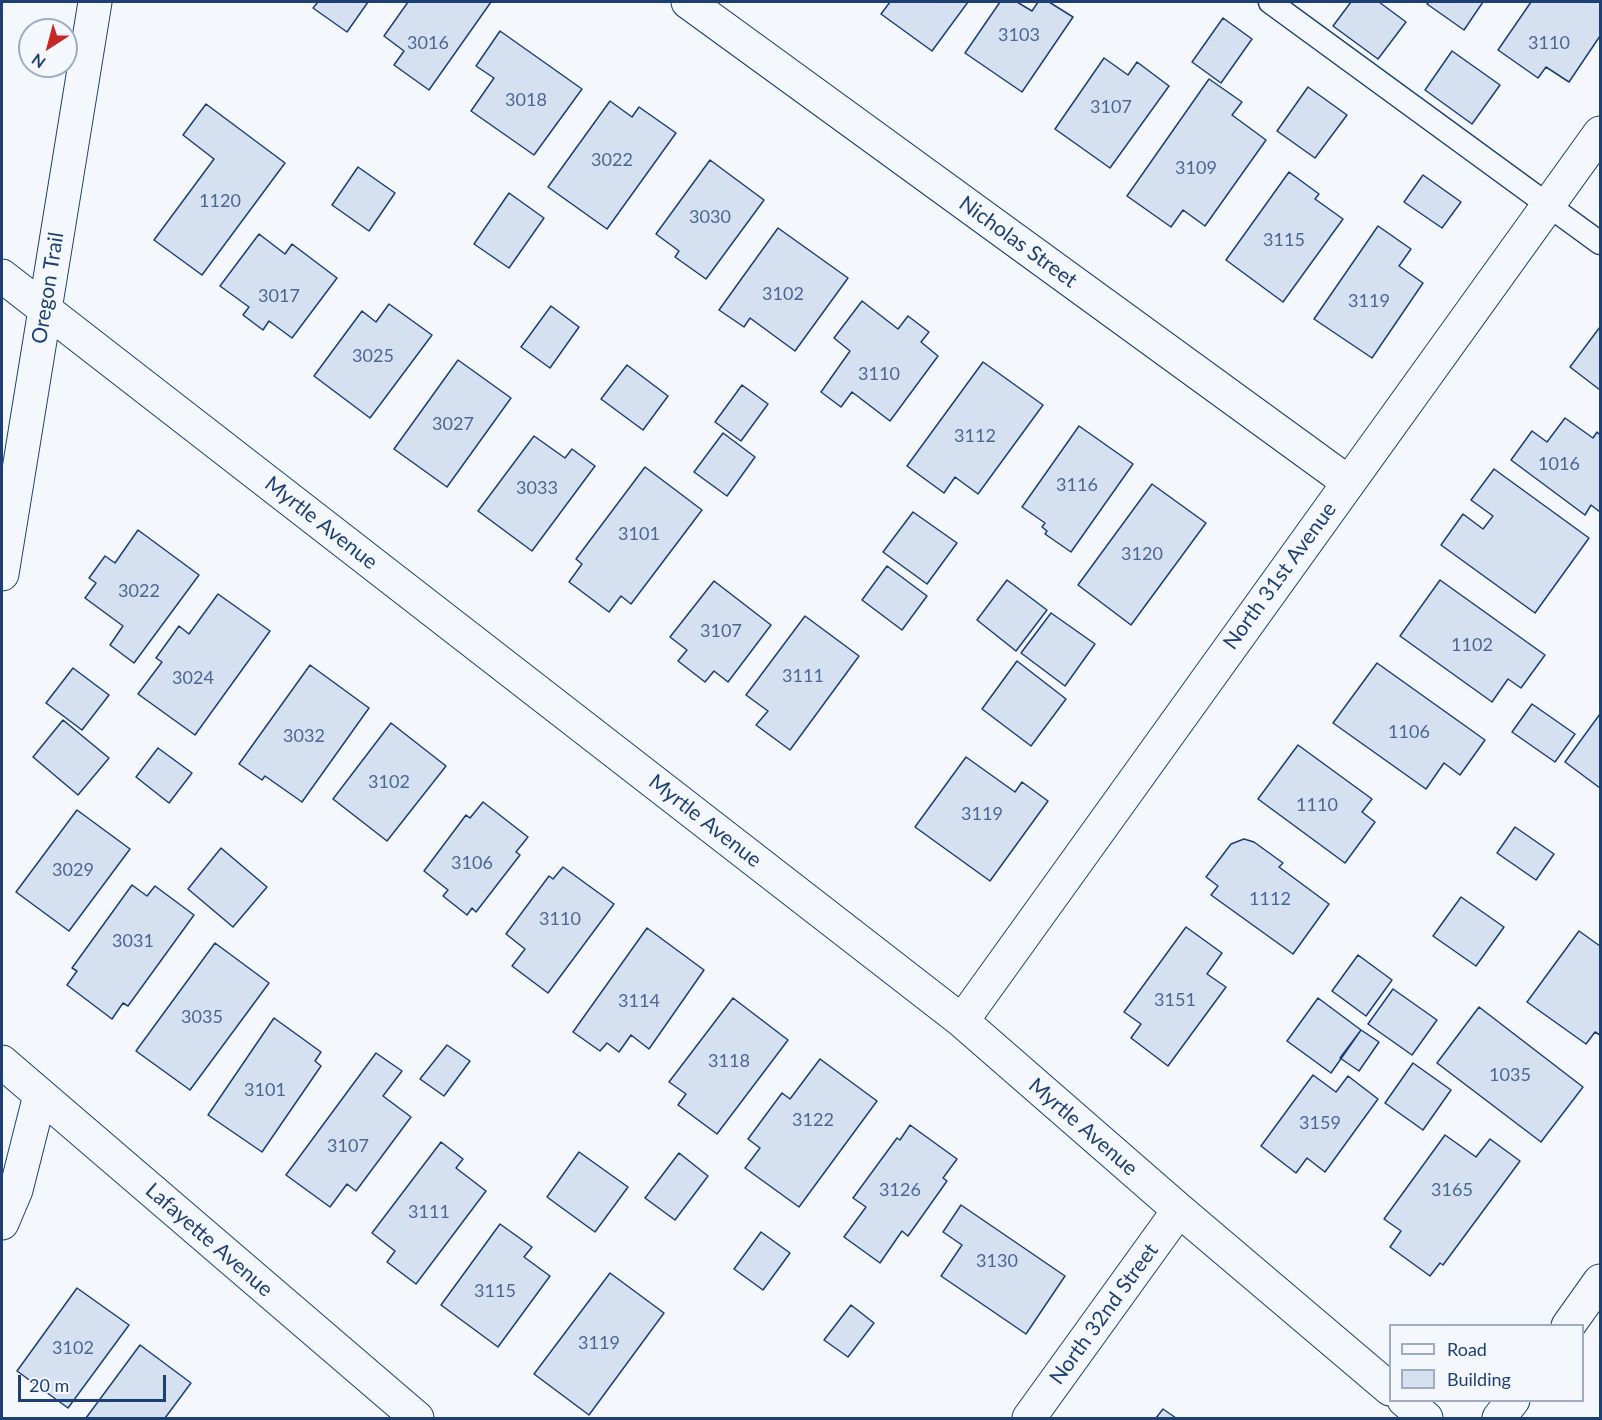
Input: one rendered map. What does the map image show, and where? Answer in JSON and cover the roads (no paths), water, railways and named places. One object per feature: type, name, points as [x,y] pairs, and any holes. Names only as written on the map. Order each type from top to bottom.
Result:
[{"type":"street","name":"Oregon Trail","points":[[2,574],[94,2]]},
{"type":"street","name":"Nicholas Street","points":[[688,2],[1348,482]]},
{"type":"street","name":"North 31st Avenue","points":[[962,1021],[1600,133]]},
{"type":"street","name":"Myrtle Avenue","points":[[2,276],[962,1021],[1179,1210],[1389,1388]]},
{"type":"street","name":"Lafayette Avenue","points":[[2,1062],[417,1419]]},
{"type":"street","points":[[2,1223],[15,1190],[40,1095]]},
{"type":"street","name":"North 32nd Street","points":[[1029,1419],[1179,1210]]},
{"type":"street","points":[[1569,1324],[1600,1281]]},
{"type":"street","points":[[1405,1402],[1426,1419]]},
{"type":"street","points":[[1499,1419],[1512,1402]]},
{"type":"lane","points":[[1270,2],[1600,243]]}]
